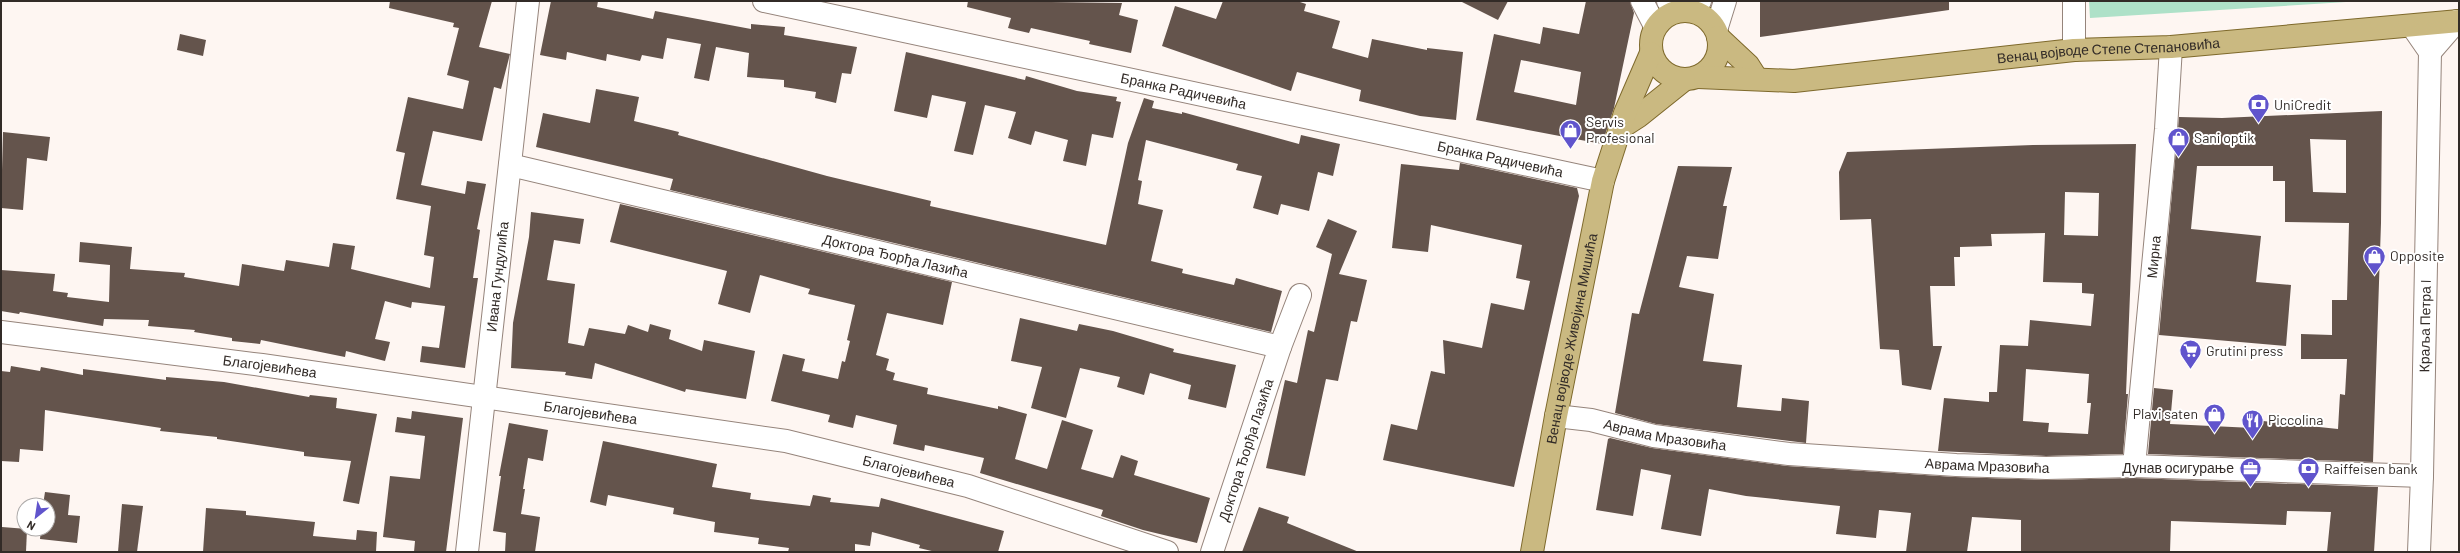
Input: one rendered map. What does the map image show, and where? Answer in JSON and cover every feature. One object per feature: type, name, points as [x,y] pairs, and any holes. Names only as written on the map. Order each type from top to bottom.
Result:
[{"type":"main road","points":[[1691,78],[1668,75],[1660,70],[1651,53],[1650,44],[1655,26],[1661,19],[1682,6],[1702,16],[1717,34],[1748,65],[1758,79]]},
{"type":"main road","name":"Венац војводе Степе Степановића","points":[[1691,78],[1758,79],[1794,82],[2074,50],[2171,47],[2458,21]]},
{"type":"main road","points":[[1622,127],[1691,78],[1705,73],[1715,62],[1719,50],[1717,34]]},
{"type":"main road","name":"Венац војводе Живојина Мишића","points":[[1532,552],[1556,416],[1603,181],[1630,100],[1651,53]]},
{"type":"street","name":"Ивана Гундулића","points":[[467,552],[486,397],[528,1]]},
{"type":"street","name":"Бранка Радичевића","points":[[764,1],[1603,181]]},
{"type":"street","points":[[1642,1],[1655,26]]},
{"type":"street","points":[[1717,34],[1725,1]]},
{"type":"street","points":[[2074,1],[2074,50]]},
{"type":"street","points":[[2412,26],[2430,52],[2458,21]]},
{"type":"street","name":"Мирна","points":[[2134,466],[2166,138],[2171,47]]},
{"type":"street","name":"Краља Петра I","points":[[2419,552],[2422,476],[2430,52]]},
{"type":"street","name":"Доктора Ђорђа Лазића","points":[[510,165],[1280,347]]},
{"type":"street","name":"Доктора Ђорђа Лазића","points":[[1212,552],[1280,347],[1300,295]]},
{"type":"street","name":"Благојевићева","points":[[1,332],[486,397],[786,441],[968,486],[1167,552]]},
{"type":"street","name":"Аврама Мразовића","points":[[1556,416],[1591,420],[1654,436],[1789,454],[1964,466],[2046,468],[2134,466],[2201,467],[2422,476]]},
{"type":"green space","points":[[2089,1],[2362,1],[2090,18]]},
{"type":"building","points":[[390,1],[492,1],[479,47],[510,54],[501,89],[494,87],[482,141],[433,131],[421,185],[465,194],[467,181],[486,184],[477,229],[480,230],[473,278],[478,278],[465,368],[420,362],[422,346],[439,348],[445,306],[412,302],[411,308],[385,301],[375,339],[390,342],[385,361],[346,351],[345,357],[261,340],[260,344],[232,341],[232,338],[194,332],[195,330],[148,326],[149,320],[104,319],[103,326],[20,312],[19,314],[1,311],[1,270],[55,274],[53,291],[68,293],[67,297],[109,302],[110,265],[79,262],[80,242],[132,247],[130,269],[185,273],[184,277],[239,286],[242,264],[284,271],[286,260],[329,267],[333,243],[355,246],[351,269],[430,288],[434,257],[424,255],[431,206],[396,199],[405,153],[396,151],[408,97],[463,109],[469,81],[447,75],[459,28],[453,27],[454,23],[389,8]]},
{"type":"building","points":[[551,1],[598,1],[597,7],[653,19],[655,11],[751,29],[751,24],[785,27],[784,35],[857,47],[851,74],[842,73],[836,103],[815,98],[816,92],[784,87],[784,80],[747,77],[749,53],[716,47],[709,81],[694,78],[701,44],[667,38],[663,59],[642,55],[640,61],[607,54],[606,61],[567,52],[566,60],[540,55]]},
{"type":"building","points":[[968,1],[1122,3],[1119,15],[1138,20],[1131,53],[1089,44],[1090,41],[1031,28],[1029,33],[1008,28],[1011,18],[967,7]]},
{"type":"building","points":[[1223,1],[1297,1],[1306,4],[1304,11],[1340,21],[1332,48],[1368,58],[1372,39],[1427,50],[1427,48],[1463,52],[1456,120],[1420,116],[1359,101],[1361,90],[1297,72],[1291,91],[1162,46],[1175,6],[1216,19]]},
{"type":"building","points":[[1460,1],[1508,1],[1498,20]]},
{"type":"building","points":[[1586,1],[1630,1],[1634,13],[1614,108],[1602,144],[1476,120],[1494,34],[1540,44],[1543,27],[1579,34]],"holes":[[[1521,60],[1581,72],[1576,105],[1514,92]]]},
{"type":"building","points":[[1760,1],[1949,1],[1949,10],[1760,37]]},
{"type":"building","points":[[180,34],[206,40],[203,56],[177,50]]},
{"type":"building","points":[[906,52],[1025,80],[1026,76],[1077,91],[1117,97],[1116,101],[1121,102],[1113,138],[1092,134],[1086,166],[1063,161],[1068,140],[1035,131],[1031,145],[1008,138],[1016,112],[985,105],[973,155],[954,151],[966,102],[932,95],[927,118],[894,111]]},
{"type":"building","points":[[596,89],[639,97],[634,121],[679,132],[678,135],[827,176],[931,201],[930,206],[1106,245],[1128,143],[1144,98],[1154,101],[1152,108],[1182,114],[1182,112],[1299,144],[1301,135],[1340,144],[1333,176],[1318,172],[1309,211],[1281,204],[1278,215],[1253,208],[1262,176],[1236,170],[1238,164],[1146,140],[1138,180],[1142,181],[1138,204],[1163,210],[1151,261],[1183,269],[1182,273],[1234,285],[1236,278],[1282,291],[1271,332],[670,190],[673,179],[536,147],[543,113],[590,123]]},
{"type":"building","points":[[2382,111],[2381,223],[2373,462],[2148,454],[2154,388],[2173,390],[2170,424],[2253,428],[2254,420],[2338,429],[2340,394],[2345,395],[2347,359],[2301,359],[2301,334],[2332,335],[2332,300],[2347,300],[2349,223],[2285,222],[2285,181],[2273,181],[2273,166],[2197,166],[2191,229],[2261,236],[2256,282],[2291,285],[2286,346],[2159,335],[2179,117],[2222,118]],"holes":[[[2310,139],[2346,140],[2346,193],[2313,192]]]},
{"type":"building","points":[[3,132],[50,137],[47,161],[27,158],[23,210],[1,208]]},
{"type":"building","points":[[2136,144],[2126,394],[2128,394],[2123,454],[2046,456],[1938,451],[1944,398],[1989,402],[1989,392],[1997,392],[2000,345],[2028,346],[2030,320],[2091,326],[2094,294],[2082,293],[2082,283],[2043,282],[2045,233],[1991,234],[1992,246],[1960,247],[1960,257],[1954,257],[1955,286],[1930,286],[1933,346],[1942,346],[1931,390],[1902,385],[1899,350],[1880,349],[1871,219],[1840,220],[1839,172],[1847,152],[2033,145]],"holes":[[[2065,192],[2099,193],[2098,236],[2064,235]],[[2026,369],[2089,374],[2087,403],[2091,403],[2088,434],[2048,432],[2049,423],[2023,421]]]},
{"type":"building","points":[[1460,163],[1577,188],[1579,196],[1514,487],[1383,460],[1391,424],[1417,430],[1431,371],[1445,374],[1443,340],[1482,348],[1491,303],[1524,310],[1530,281],[1516,278],[1522,245],[1431,225],[1428,252],[1392,248],[1401,164],[1459,170]]},
{"type":"building","points":[[1678,166],[1732,167],[1723,206],[1727,206],[1718,259],[1687,256],[1679,287],[1714,294],[1703,361],[1742,365],[1737,407],[1781,411],[1782,398],[1809,401],[1806,443],[1656,424],[1615,413],[1632,313],[1639,314]]},
{"type":"building","points":[[620,204],[952,282],[943,325],[887,313],[876,355],[889,359],[886,370],[895,373],[893,380],[928,388],[927,394],[998,409],[998,406],[1027,414],[1015,459],[1047,469],[1062,420],[1093,430],[1081,469],[1113,478],[1121,455],[1138,461],[1134,475],[1210,498],[1197,543],[1143,530],[1101,516],[1103,510],[980,473],[984,458],[925,445],[924,451],[893,444],[897,425],[856,415],[853,428],[828,422],[830,415],[771,401],[783,354],[805,359],[802,371],[838,379],[842,361],[845,362],[850,341],[847,340],[855,305],[808,294],[810,289],[760,275],[750,313],[718,304],[727,271],[610,242]]},
{"type":"building","points":[[531,212],[584,219],[580,244],[554,240],[547,280],[575,284],[568,343],[584,346],[589,328],[625,334],[628,325],[648,332],[650,324],[671,330],[669,339],[702,351],[704,340],[755,351],[746,399],[686,389],[685,392],[595,363],[592,379],[565,375],[566,372],[511,368],[513,323],[529,237]]},
{"type":"building","points":[[1328,219],[1357,231],[1339,274],[1367,280],[1357,322],[1351,321],[1338,381],[1326,379],[1305,476],[1266,468],[1285,380],[1297,383],[1308,330],[1314,332],[1332,254],[1316,247]]},
{"type":"building","points":[[1020,318],[1077,331],[1079,324],[1113,331],[1174,349],[1173,352],[1236,365],[1226,408],[1188,399],[1191,385],[1150,373],[1144,395],[1117,387],[1120,377],[1080,368],[1066,418],[1031,408],[1042,367],[1011,361]]},
{"type":"building","points":[[11,366],[40,371],[41,367],[83,375],[83,369],[166,380],[166,377],[224,382],[309,397],[310,395],[337,398],[336,408],[377,414],[359,504],[343,501],[351,461],[304,456],[304,452],[217,439],[217,437],[160,431],[161,428],[45,410],[43,451],[20,449],[19,462],[1,461],[1,371],[10,372]]},
{"type":"building","points":[[412,411],[463,418],[446,552],[414,552],[415,541],[383,537],[390,476],[420,479],[425,436],[395,432],[397,417],[411,419]]},
{"type":"building","points":[[509,423],[548,430],[543,461],[528,458],[523,489],[525,489],[521,514],[540,517],[535,552],[505,552],[506,533],[493,531],[501,476],[499,476]]},
{"type":"building","points":[[1610,438],[1652,448],[1787,466],[1955,477],[2046,480],[2134,478],[2378,487],[2374,552],[2327,552],[2331,512],[2287,511],[2286,525],[2171,521],[2170,552],[2021,552],[2021,520],[1972,517],[1967,552],[1906,552],[1911,513],[1879,510],[1876,538],[1836,534],[1840,506],[1746,496],[1709,489],[1701,536],[1661,529],[1671,475],[1641,469],[1633,516],[1596,510],[1608,439]]},
{"type":"building","points":[[603,441],[717,464],[712,487],[751,493],[750,499],[810,506],[813,495],[831,498],[830,502],[879,507],[881,498],[1004,531],[998,552],[936,552],[919,548],[920,545],[872,532],[870,546],[855,544],[855,552],[788,552],[789,548],[758,544],[759,538],[714,532],[715,522],[673,514],[674,508],[608,495],[606,506],[590,502]]},
{"type":"building","points":[[45,492],[70,495],[68,515],[80,516],[77,543],[40,539],[40,537],[56,537],[56,497],[44,497]]},
{"type":"building","points":[[122,504],[143,506],[137,552],[118,552]]},
{"type":"building","points":[[1259,507],[1289,517],[1287,523],[1359,552],[1242,552]]},
{"type":"building","points":[[206,508],[246,511],[246,515],[315,522],[313,536],[356,540],[357,530],[377,532],[376,552],[203,552]]},
{"type":"building","points":[[2,527],[16,528],[16,537],[27,537],[26,552],[2,552]]},
{"type":"place","name":"UniCredit","points":[[2258,124]]},
{"type":"place","name":"Servis Profesional","points":[[1570,150]]},
{"type":"place","name":"Sani optik","points":[[2179,158]]},
{"type":"place","name":"Opposite","points":[[2374,276]]},
{"type":"place","name":"Grutini press","points":[[2191,370]]},
{"type":"place","name":"Plavi saten","points":[[2214,434]]},
{"type":"place","name":"Piccolina","points":[[2252,440]]},
{"type":"place","name":"Дунав осигурање","points":[[2250,488]]},
{"type":"place","name":"Raiffeisen bank","points":[[2308,488]]}]
